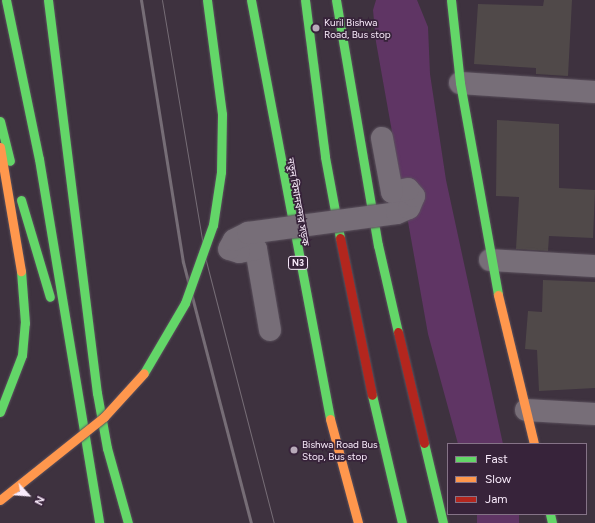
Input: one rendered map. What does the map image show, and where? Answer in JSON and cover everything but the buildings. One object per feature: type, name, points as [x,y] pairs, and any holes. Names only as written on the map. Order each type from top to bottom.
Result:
[{"type":"main road","points":[[6,0],[39,159],[66,335],[99,523]]},
{"type":"main road","points":[[48,0],[73,178],[97,393],[107,448],[128,523]]},
{"type":"main road","points":[[0,500],[104,418],[142,374],[185,303],[213,225],[221,172],[220,90],[207,0]]},
{"type":"main road","name":"নতুন বিমানবন্দর সড়ক","points":[[251,0],[305,302],[332,429],[358,523]]},
{"type":"main road","points":[[305,0],[325,157],[359,337],[402,523]]},
{"type":"main road","points":[[336,0],[371,208],[392,307],[442,523]]},
{"type":"main road","points":[[451,0],[460,83],[490,260],[534,443]]},
{"type":"main road","points":[[0,122],[41,274],[66,335]]},
{"type":"main road","points":[[0,147],[21,271],[25,323],[20,362],[0,412]]},
{"type":"street","points":[[460,83],[595,92]]},
{"type":"street","points":[[270,330],[256,249],[239,252],[229,249],[234,240],[248,233],[397,213],[409,208],[414,196],[408,189],[392,192],[382,138]]},
{"type":"street","points":[[490,260],[595,266]]},
{"type":"street","points":[[526,410],[595,414]]},
{"type":"shaded area","points":[[376,0],[417,0],[428,27],[430,74],[446,180],[503,443],[458,443],[428,334],[376,42],[373,10]]},
{"type":"shaded area","points":[[477,515],[519,515],[519,523],[477,523]]},
{"type":"tram line","points":[[162,0],[205,257],[274,523]]},
{"type":"railway","points":[[141,0],[183,262],[251,523]]},
{"type":"traffic: fast","points":[[6,0],[39,159],[99,523]]},
{"type":"traffic: fast","points":[[48,0],[97,393],[107,448],[128,523]]},
{"type":"traffic: fast","points":[[144,373],[185,303],[213,225],[221,172],[222,114],[207,0]]},
{"type":"traffic: fast","points":[[251,0],[330,419]]},
{"type":"traffic: fast","points":[[305,0],[325,157],[340,238]]},
{"type":"traffic: fast","points":[[336,0],[378,245],[398,332]]},
{"type":"traffic: fast","points":[[451,0],[460,83],[498,295]]},
{"type":"traffic: fast","points":[[0,121],[10,161]]},
{"type":"traffic: fast","points":[[21,200],[50,297]]},
{"type":"traffic: fast","points":[[0,412],[22,355],[25,323],[21,271]]},
{"type":"traffic: fast","points":[[372,395],[402,523]]},
{"type":"traffic: fast","points":[[424,443],[443,523]]},
{"type":"traffic: fast","points":[[550,515],[552,523]]},
{"type":"traffic: slow","points":[[0,147],[21,271]]},
{"type":"traffic: slow","points":[[498,295],[534,443]]},
{"type":"traffic: slow","points":[[0,500],[104,417],[144,373]]},
{"type":"traffic: slow","points":[[330,419],[358,523]]},
{"type":"traffic: jam","points":[[340,238],[372,395]]},
{"type":"traffic: jam","points":[[398,332],[424,443]]},
{"type":"place","name":"Kuril Bishwa Road, Bus stop","points":[[316,28]]},
{"type":"place","name":"Bishwa Road Bus Stop, Bus stop","points":[[294,450]]}]
